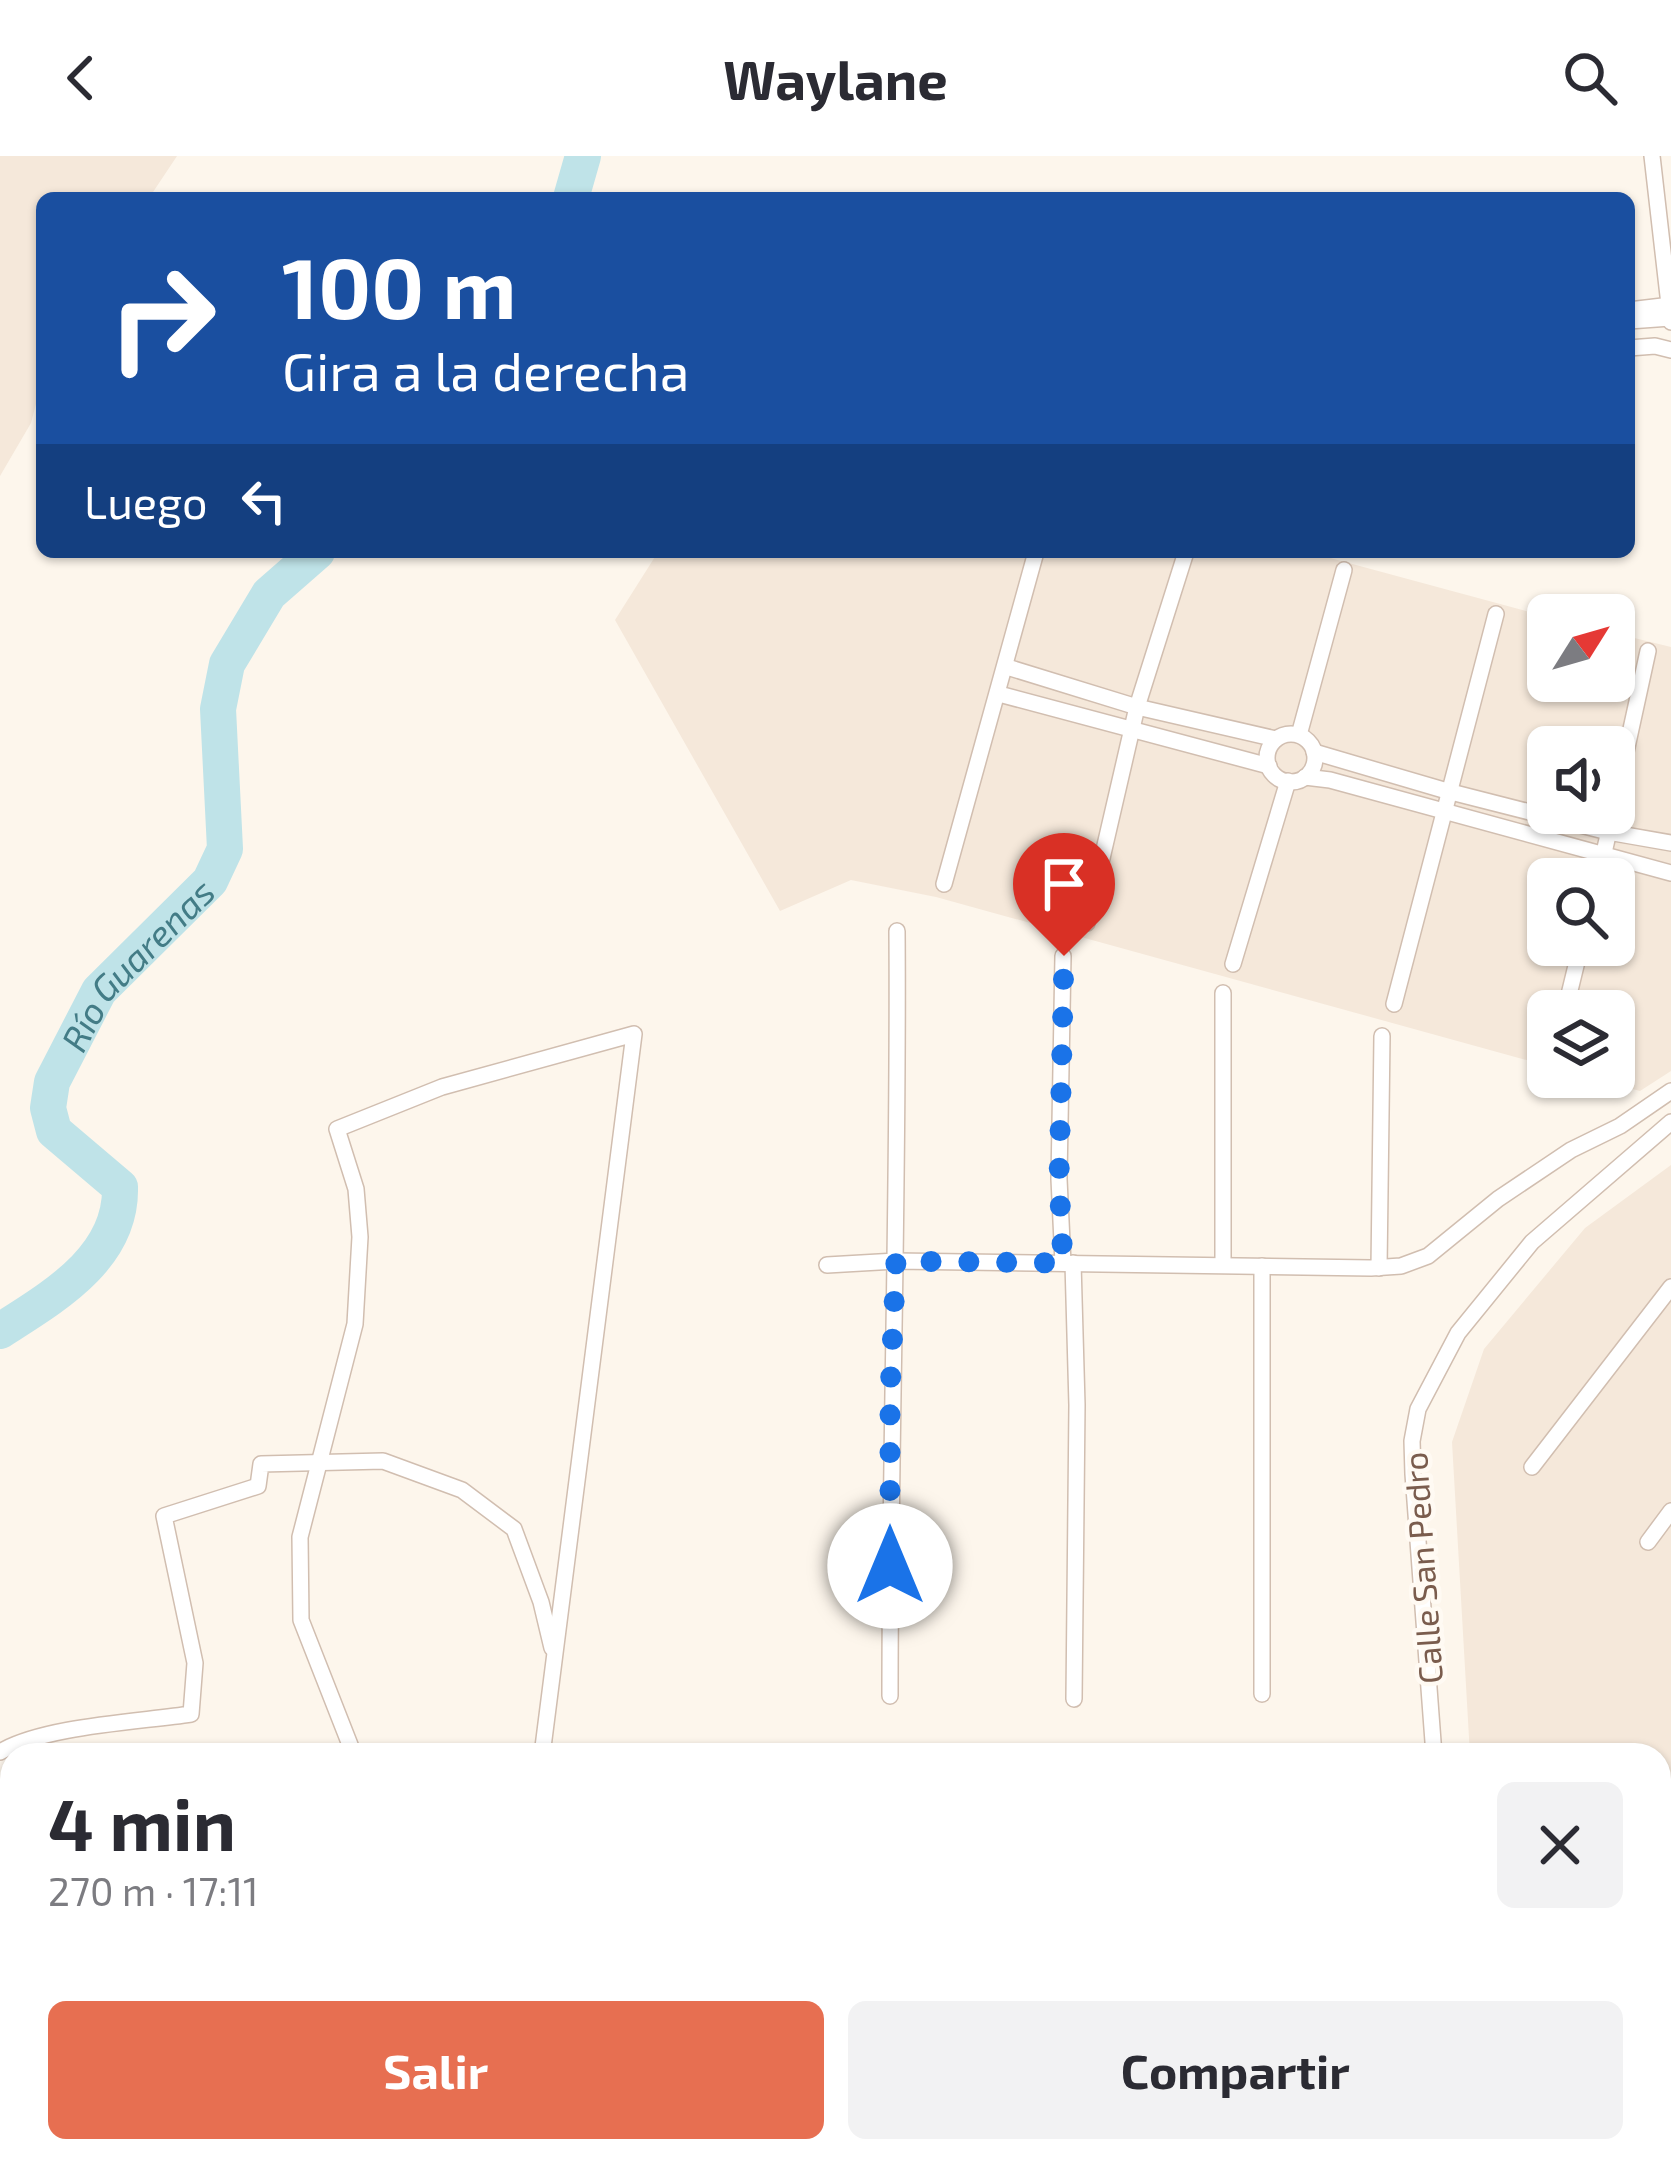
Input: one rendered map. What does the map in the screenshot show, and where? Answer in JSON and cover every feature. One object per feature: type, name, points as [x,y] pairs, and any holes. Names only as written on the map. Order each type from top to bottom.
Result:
[{"type":"street","points":[[1652,156],[1670,313]]},
{"type":"street","points":[[1635,310],[1670,313]]},
{"type":"street","points":[[1635,320],[1670,313]]},
{"type":"street","points":[[1635,348],[1671,350]]},
{"type":"street","points":[[944,884],[1034,558]]},
{"type":"street","points":[[1087,923],[1137,707],[1184,558]]},
{"type":"street","points":[[1299,735],[1344,570]]},
{"type":"street","points":[[1394,1004],[1496,614]]},
{"type":"street","points":[[1631,726],[1648,651]]},
{"type":"street","points":[[1007,667],[1137,707],[1276,739],[1299,735]]},
{"type":"street","points":[[999,694],[1269,766]]},
{"type":"street","points":[[1299,735],[1314,752],[1527,811]]},
{"type":"street","points":[[1276,739],[1268,751],[1269,766],[1276,776],[1330,780],[1671,873]]},
{"type":"street","points":[[1233,964],[1296,779],[1313,766],[1314,752]]},
{"type":"street","points":[[1603,858],[1609,834]]},
{"type":"street","points":[[1620,834],[1671,843]]},
{"type":"street","points":[[890,1696],[897,931]]},
{"type":"street","points":[[1064,956],[1059,1179],[1077,1405],[1074,1699]]},
{"type":"street","points":[[1223,993],[1223,1265]]},
{"type":"street","points":[[349,1743],[301,1620],[300,1537],[355,1324],[360,1237],[356,1189],[337,1129],[442,1087],[634,1034],[544,1743]]},
{"type":"street","points":[[1378,1268],[1382,1036]]},
{"type":"street","points":[[827,1265],[896,1261],[1378,1268],[1428,1256],[1498,1199],[1671,1091]]},
{"type":"street","name":"Calle San Pedro","points":[[1433,1743],[1413,1457],[1418,1409],[1458,1333],[1532,1242],[1671,1122]]},
{"type":"street","points":[[1262,1266],[1262,1694]]},
{"type":"street","points":[[1532,1467],[1671,1287]]},
{"type":"street","points":[[16,1743],[191,1714],[195,1663],[164,1516],[258,1486],[261,1464],[383,1461],[462,1490],[514,1529],[541,1602],[555,1663]]},
{"type":"street","points":[[1648,1542],[1671,1511]]},
{"type":"shaded area","points":[[0,156],[177,156],[153,192],[36,192],[36,404],[31,423],[0,476]]},
{"type":"shaded area","points":[[654,558],[1330,558],[1527,611],[1527,702],[1635,702],[1635,638],[1671,647],[1671,1071],[1640,1091],[1635,1090],[1635,990],[1527,990],[1527,1060],[936,897],[851,880],[780,911],[615,620]]},
{"type":"shaded area","points":[[1671,1165],[1671,1743],[1469,1743],[1452,1442],[1484,1349],[1585,1228]]},
{"type":"waterway","name":"Río Guarenas","points":[[573,192],[583,156]]},
{"type":"waterway","name":"Río Guarenas","points":[[0,1331],[81,1273],[110,1235],[120,1187],[54,1131],[48,1108],[52,1082],[99,991],[210,881],[225,849],[218,709],[227,664],[269,594],[310,558]]},
{"type":"route","points":[[890,1566],[896,1261],[1063,1263],[1059,1179],[1064,956]]}]
